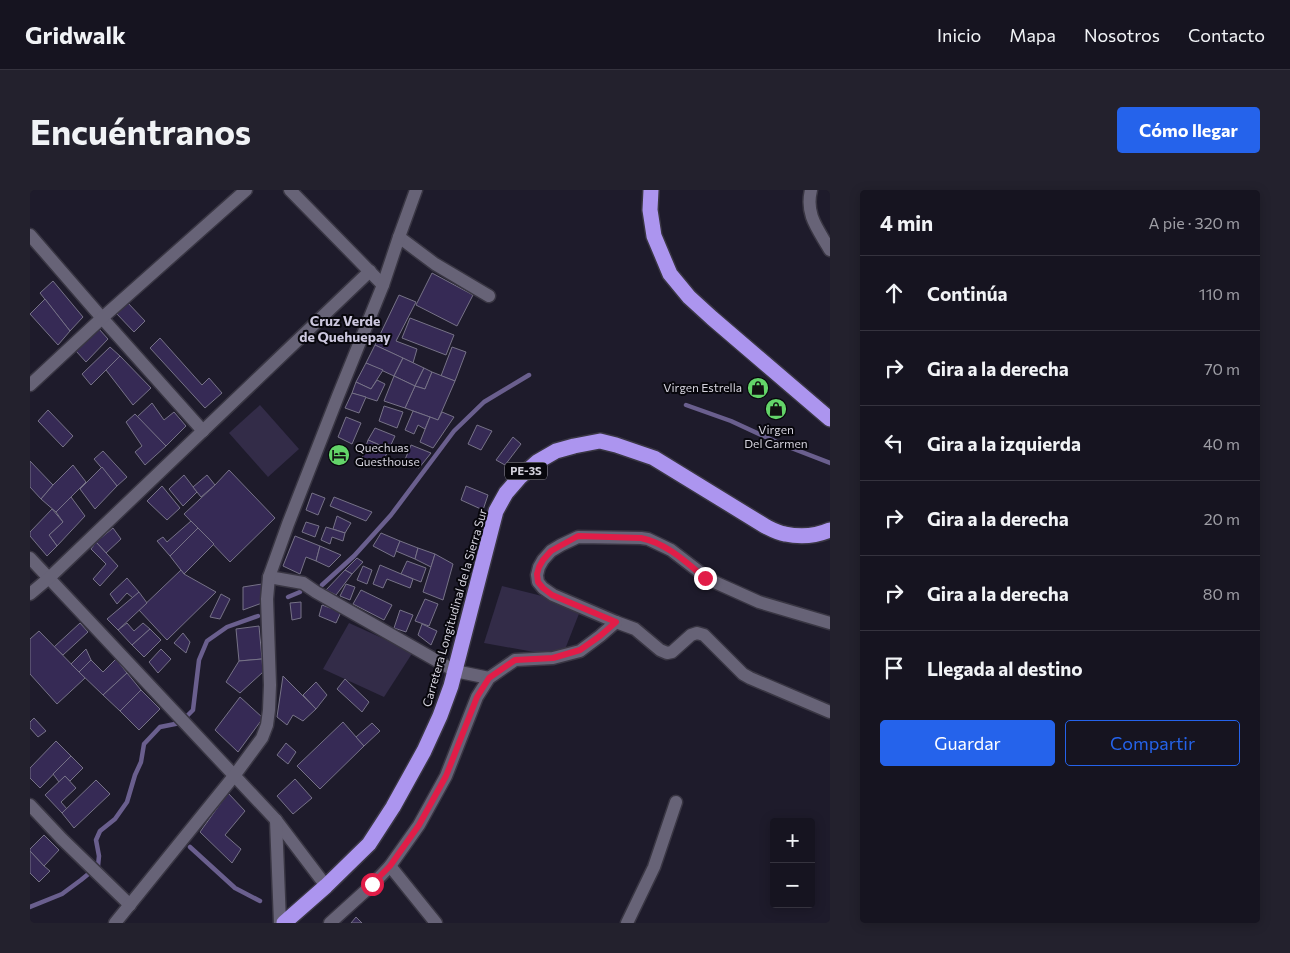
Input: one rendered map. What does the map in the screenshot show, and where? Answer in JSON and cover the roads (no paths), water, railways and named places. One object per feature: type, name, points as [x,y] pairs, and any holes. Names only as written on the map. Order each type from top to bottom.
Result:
[{"type":"highway","points":[[651,190],[650,210],[654,236],[670,274],[689,297],[712,318],[830,419]]},
{"type":"highway","name":"Carretera Longitudinal de la Sierra Sur","points":[[284,923],[369,844],[424,751],[451,686],[496,511],[506,493],[537,462],[556,451],[600,441],[654,458],[765,526],[784,534],[806,536],[830,530]]},
{"type":"street","points":[[30,385],[246,190]]},
{"type":"street","points":[[290,190],[383,285]]},
{"type":"street","points":[[115,923],[234,776],[262,738],[267,725],[269,710],[267,599],[269,577],[334,405],[383,285],[398,236],[416,190]]},
{"type":"street","points":[[409,208],[424,190]]},
{"type":"street","points":[[811,190],[810,215],[830,250]]},
{"type":"street","points":[[30,235],[203,431]]},
{"type":"street","points":[[398,236],[436,264],[489,296]]},
{"type":"street","points":[[30,594],[370,271]]},
{"type":"street","points":[[830,623],[759,602],[710,580],[671,550],[648,539],[578,536],[551,551],[543,560],[537,574],[538,582],[552,595],[635,629],[660,650],[667,653],[672,652],[691,635],[697,633],[704,635],[743,674],[830,712]]},
{"type":"street","points":[[30,558],[276,820],[326,886]]},
{"type":"street","points":[[269,577],[303,583],[455,671],[489,678]]},
{"type":"street","points":[[330,923],[390,866],[419,825],[446,776],[477,697],[489,678],[515,660],[553,658],[580,650],[616,622]]},
{"type":"street","points":[[628,923],[654,867],[676,802]]},
{"type":"street","points":[[30,805],[130,905]]},
{"type":"street","points":[[276,820],[280,923]]},
{"type":"street","points":[[390,866],[436,923]]},
{"type":"waterway","points":[[322,585],[354,556],[391,515],[454,431],[484,402],[529,375]]},
{"type":"waterway","points":[[686,405],[731,421],[781,444],[830,463]]},
{"type":"waterway","points":[[288,597],[300,592]]},
{"type":"waterway","points":[[30,907],[62,894],[98,866],[99,856],[96,840],[100,831],[115,819],[127,802],[141,762],[144,744],[160,727],[180,723],[193,710],[199,660],[207,641],[227,627],[258,616]]},
{"type":"waterway","points":[[190,847],[235,888],[260,901]]},
{"type":"place","name":"Virgen Estrella","points":[[758,388]]},
{"type":"place","name":"Virgen Del Carmen","points":[[776,409]]},
{"type":"place","name":"Quechuas Guesthouse","points":[[339,455]]},
{"type":"district","name":"Cruz Verde de Quehuepay","points":[[345,330]]}]
